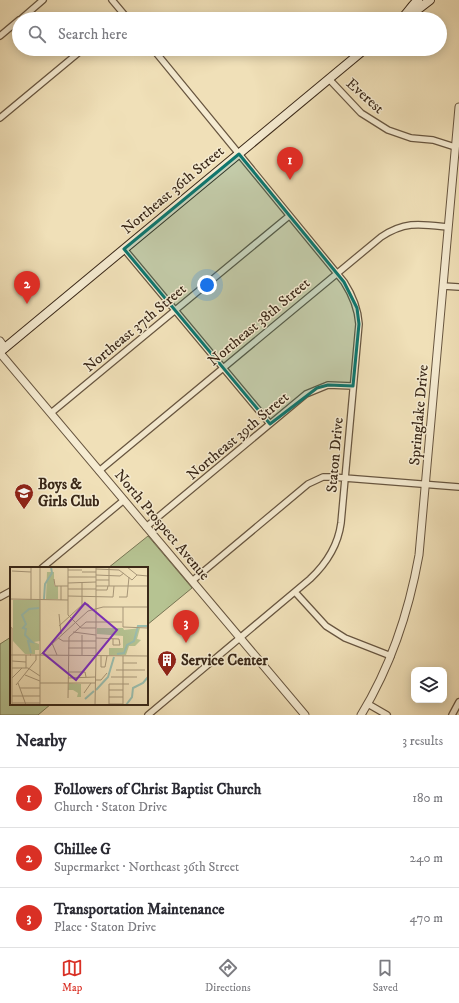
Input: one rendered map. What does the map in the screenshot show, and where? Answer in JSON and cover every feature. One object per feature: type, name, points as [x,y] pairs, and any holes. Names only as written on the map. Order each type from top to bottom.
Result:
[{"type":"main road","points":[[410,11],[418,0]]},
{"type":"main road","points":[[410,11],[417,10],[430,0]]},
{"type":"main road","name":"Northeast 36th Street","points":[[1,349],[124,250],[357,56]]},
{"type":"street","points":[[29,12],[43,0]]},
{"type":"street","points":[[112,0],[120,12]]},
{"type":"street","points":[[0,36],[12,26]]},
{"type":"street","points":[[0,118],[75,56]]},
{"type":"street","name":"Staton Drive","points":[[148,715],[295,592],[322,567],[335,546],[340,529],[358,314],[353,295],[337,273],[159,56]]},
{"type":"street","name":"Everest","points":[[329,79],[361,113],[388,130],[411,138],[433,140],[455,147]]},
{"type":"street","name":"Springlake Drive","points":[[361,715],[368,704],[391,656],[399,634],[416,572],[426,484],[459,107]]},
{"type":"street","name":"Northeast 37th Street","points":[[51,413],[289,216]]},
{"type":"street","name":"Northeast 38th Street","points":[[99,471],[392,229],[405,225],[417,224],[448,227]]},
{"type":"street","points":[[124,250],[270,424]]},
{"type":"street","points":[[443,286],[459,287]]},
{"type":"street","name":"North Prospect Avenue","points":[[1,349],[99,471],[304,715]]},
{"type":"street","name":"Northeast 39th Street","points":[[146,527],[306,394],[317,388],[328,385],[353,386]]},
{"type":"street","points":[[192,581],[308,484],[323,477],[345,477],[459,487]]},
{"type":"street","points":[[43,567],[124,500]]},
{"type":"street","points":[[0,598],[10,592]]},
{"type":"street","points":[[295,592],[326,626],[345,638],[391,656]]},
{"type":"street","points":[[452,715],[459,702]]},
{"type":"street","points":[[368,704],[387,715]]},
{"type":"highlighted area","points":[[239,154],[344,282],[357,308],[359,324],[353,386],[328,385],[317,388],[270,424],[124,249]]},
{"type":"green space","points":[[148,536],[192,588],[148,624],[148,567],[109,567]]},
{"type":"green space","points":[[10,638],[10,705],[50,705],[38,715],[0,715],[0,644]]},
{"type":"place","name":"Followers of Christ Baptist Church","points":[[290,180]]},
{"type":"place","name":"Chillee G","points":[[27,304]]},
{"type":"place","name":"Boys & Girls Club","points":[[24,510]]},
{"type":"place","name":"Transportation Maintenance","points":[[186,643]]},
{"type":"place","name":"Service Center","points":[[167,677]]}]
